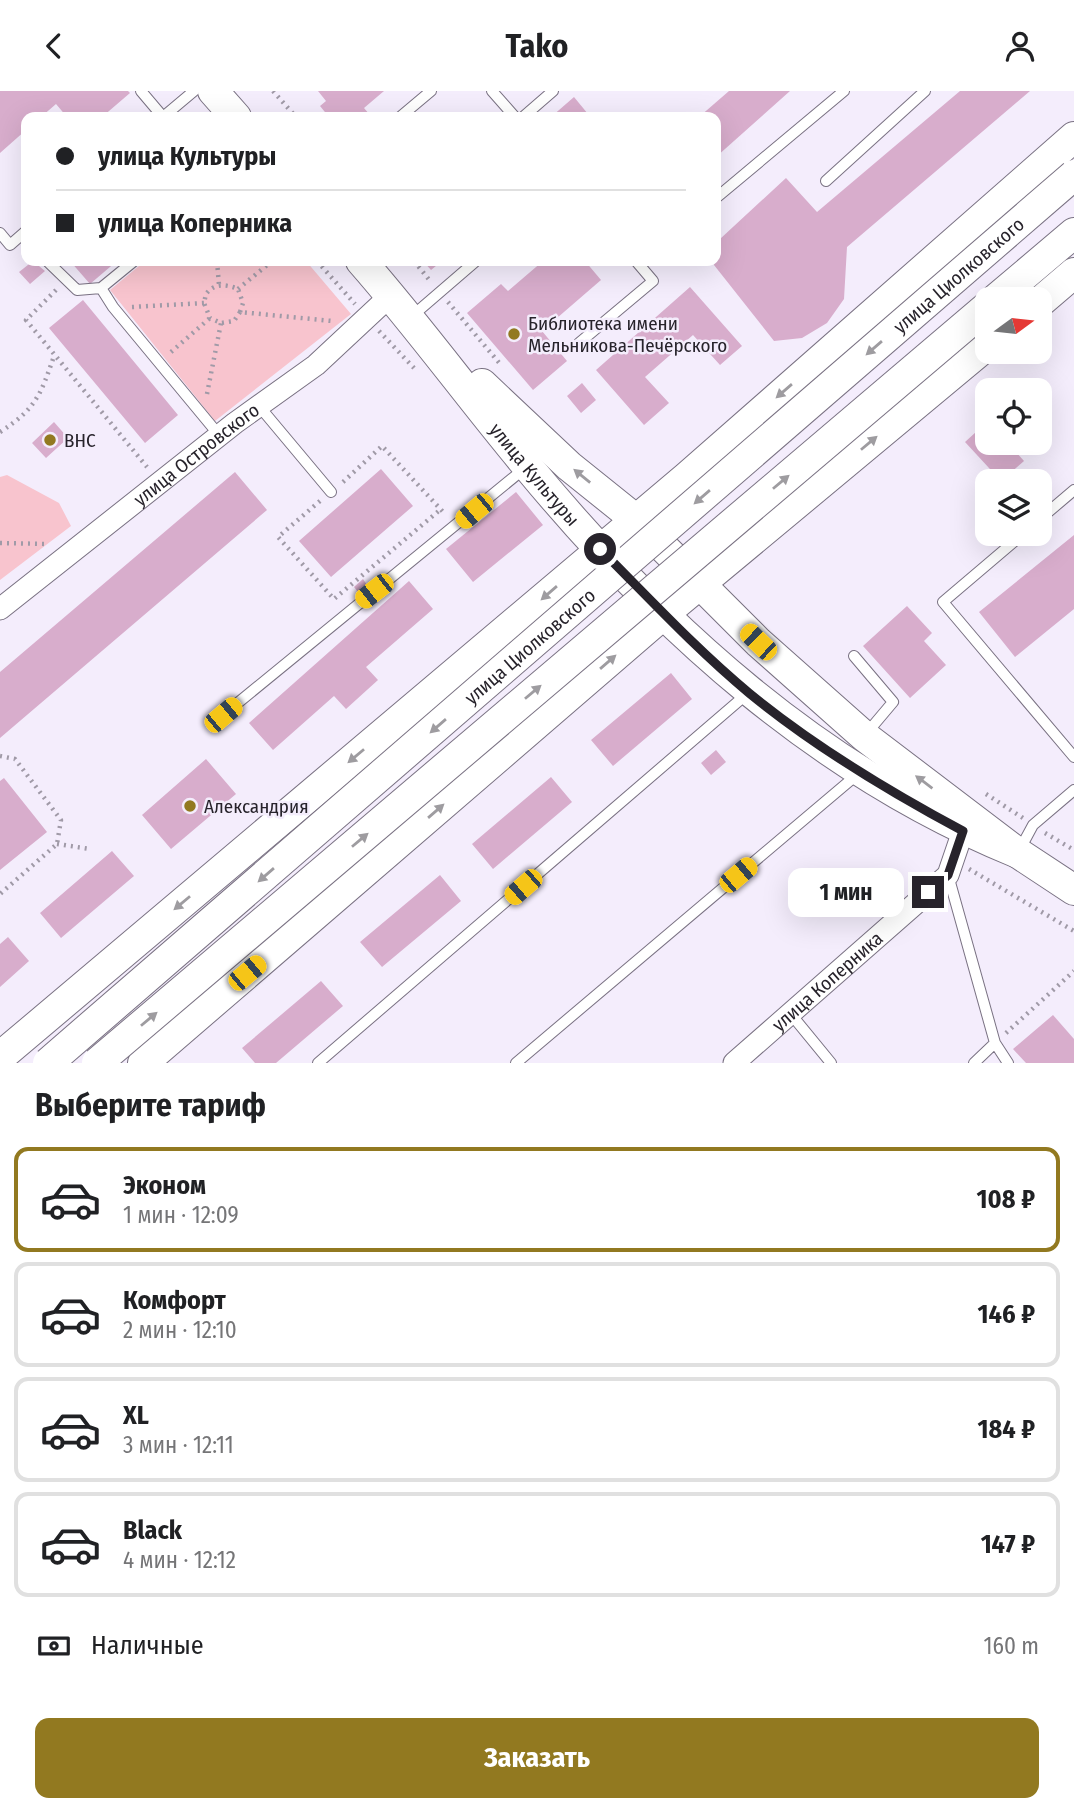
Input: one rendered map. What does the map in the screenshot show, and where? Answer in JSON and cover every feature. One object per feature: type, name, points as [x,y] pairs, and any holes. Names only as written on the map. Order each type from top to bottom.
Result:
[{"type":"main road","points":[[213,91],[232,112]]},
{"type":"main road","points":[[0,1057],[687,477],[1074,137]]},
{"type":"main road","name":"улица Циолковского","points":[[48,1063],[1074,175]]},
{"type":"main road","points":[[1010,287],[1074,233]]},
{"type":"main road","name":"улица Культуры","points":[[365,266],[401,306],[527,466],[600,549],[748,693],[793,728],[860,772],[963,831],[1018,853]]},
{"type":"main road","points":[[1052,292],[1074,273]]},
{"type":"main road","name":"улица Культуры","points":[[401,306],[569,466],[635,519],[758,642],[864,736],[1018,853],[1074,890]]},
{"type":"main road","name":"улица Циолковского","points":[[97,1063],[975,317]]},
{"type":"main road","points":[[143,1063],[665,613],[975,355]]},
{"type":"street","name":"улица Островского","points":[[0,609],[219,435],[401,306]]},
{"type":"street","name":"улица Коперника","points":[[734,1063],[950,868],[963,831]]},
{"type":"lane","points":[[141,91],[159,112]]},
{"type":"lane","points":[[169,112],[194,91]]},
{"type":"lane","points":[[406,112],[431,91]]},
{"type":"lane","points":[[492,91],[511,112]]},
{"type":"lane","points":[[529,112],[553,91]]},
{"type":"lane","points":[[721,194],[844,91]]},
{"type":"lane","points":[[826,181],[925,91]]},
{"type":"lane","points":[[0,233],[10,245]]},
{"type":"lane","points":[[0,253],[21,238]]},
{"type":"lane","points":[[52,266],[77,290],[101,288],[128,266]]},
{"type":"lane","points":[[401,306],[468,266]]},
{"type":"lane","points":[[579,343],[653,281],[640,266]]},
{"type":"lane","points":[[101,288],[113,307],[219,435]]},
{"type":"lane","points":[[259,407],[331,492]]},
{"type":"lane","points":[[223,715],[436,544],[527,466]]},
{"type":"lane","points":[[1052,509],[1074,490]]},
{"type":"lane","points":[[1009,546],[943,602],[1074,757]]},
{"type":"lane","points":[[854,656],[893,702],[864,736]]},
{"type":"lane","points":[[318,1063],[748,693]]},
{"type":"lane","points":[[516,1063],[860,772]]},
{"type":"lane","points":[[1018,853],[1033,825],[1074,790]]},
{"type":"lane","points":[[950,868],[995,1043],[1008,1063]]},
{"type":"lane","points":[[790,1013],[831,1063]]},
{"type":"lane","points":[[974,1063],[995,1043]]},
{"type":"path","points":[[273,91],[292,112]]},
{"type":"path","points":[[217,266],[219,285]]},
{"type":"path","points":[[238,289],[266,266]]},
{"type":"path","points":[[66,280],[26,320],[159,483]]},
{"type":"path","points":[[219,285],[238,289],[243,303],[234,321],[221,323],[210,319],[204,303],[206,294],[219,285]]},
{"type":"path","points":[[345,307],[352,300]]},
{"type":"path","points":[[113,307],[204,303]]},
{"type":"path","points":[[240,312],[332,321],[339,314]]},
{"type":"path","points":[[159,362],[210,319]]},
{"type":"path","points":[[202,415],[221,323]]},
{"type":"path","points":[[0,432],[39,399],[54,355]]},
{"type":"path","points":[[382,446],[441,509],[334,599],[278,537],[331,492],[382,446]]},
{"type":"path","points":[[0,543],[82,544]]},
{"type":"path","points":[[0,756],[15,759],[61,820],[57,845],[0,894]]},
{"type":"path","points":[[977,788],[1074,850]]},
{"type":"path","points":[[57,845],[90,849]]},
{"type":"path","points":[[950,868],[1074,931]]},
{"type":"path","points":[[995,1043],[1074,971]]},
{"type":"shaded area","points":[[139,266],[310,266],[351,314],[215,421],[110,290]]},
{"type":"shaded area","points":[[7,475],[59,503],[71,526],[0,580],[0,477]]},
{"type":"building","points":[[0,91],[130,93],[108,112],[63,112],[56,104],[47,112],[21,112],[21,134],[0,153]]},
{"type":"building","points":[[318,91],[384,91],[364,108],[367,112],[325,112],[320,106],[326,101]]},
{"type":"building","points":[[729,91],[790,91],[721,153],[721,112],[705,112]]},
{"type":"building","points":[[960,91],[1030,91],[847,247],[844,299],[827,323],[802,338],[774,341],[715,266],[721,266],[721,238],[786,178],[817,212]]},
{"type":"building","points":[[574,97],[586,112],[557,112]]},
{"type":"building","points":[[27,266],[39,266],[45,271],[30,284],[19,272]]},
{"type":"building","points":[[74,266],[111,266],[90,284]]},
{"type":"building","points":[[537,266],[589,266],[601,280],[542,331],[567,361],[533,390],[467,313],[501,284],[508,291]]},
{"type":"building","points":[[690,287],[742,346],[720,365],[693,335],[645,377],[669,403],[644,425],[596,370]]},
{"type":"building","points":[[83,300],[178,415],[145,443],[49,328]]},
{"type":"building","points":[[582,383],[596,400],[581,413],[567,396]]},
{"type":"building","name":"ВНС","points":[[54,422],[68,438],[46,458],[32,443]]},
{"type":"building","points":[[975,433],[975,453],[965,442]]},
{"type":"building","points":[[977,455],[1019,455],[1024,461],[1015,469],[990,469]]},
{"type":"building","points":[[381,469],[413,506],[331,577],[299,541]]},
{"type":"building","points":[[235,472],[267,510],[0,738],[0,672]]},
{"type":"building","points":[[516,492],[543,525],[473,582],[446,549]]},
{"type":"building","points":[[1074,535],[1074,609],[1015,657],[979,612]]},
{"type":"building","points":[[363,579],[367,585],[358,592],[354,587]]},
{"type":"building","points":[[409,581],[433,609],[366,667],[378,680],[346,709],[334,696],[273,750],[249,723]]},
{"type":"building","points":[[907,606],[932,633],[924,641],[946,665],[910,698],[863,646]]},
{"type":"building","points":[[671,673],[692,699],[613,766],[591,740]]},
{"type":"building","points":[[716,750],[726,762],[711,775],[701,763]]},
{"type":"building","points":[[206,759],[236,794],[171,849],[142,815]]},
{"type":"building","points":[[551,777],[572,802],[493,869],[472,844]]},
{"type":"building","points":[[4,778],[47,832],[0,870],[0,781]]},
{"type":"building","points":[[112,851],[134,876],[61,938],[40,913]]},
{"type":"building","points":[[440,875],[461,901],[382,967],[360,942]]},
{"type":"building","points":[[8,937],[29,961],[0,987],[0,944]]},
{"type":"building","points":[[321,981],[343,1006],[276,1063],[255,1063],[242,1048]]},
{"type":"building","points":[[1053,1015],[1074,1039],[1074,1063],[1026,1063],[1013,1049]]},
{"type":"place","name":"Библиотека имени Мельникова-Печёрского","points":[[514,334]]},
{"type":"place","name":"ВНС","points":[[50,440]]},
{"type":"place","name":"Александрия","points":[[190,806]]},
{"type":"route","points":[[600,549],[727,674],[793,728],[843,762],[963,831],[948,875],[928,892]]}]
